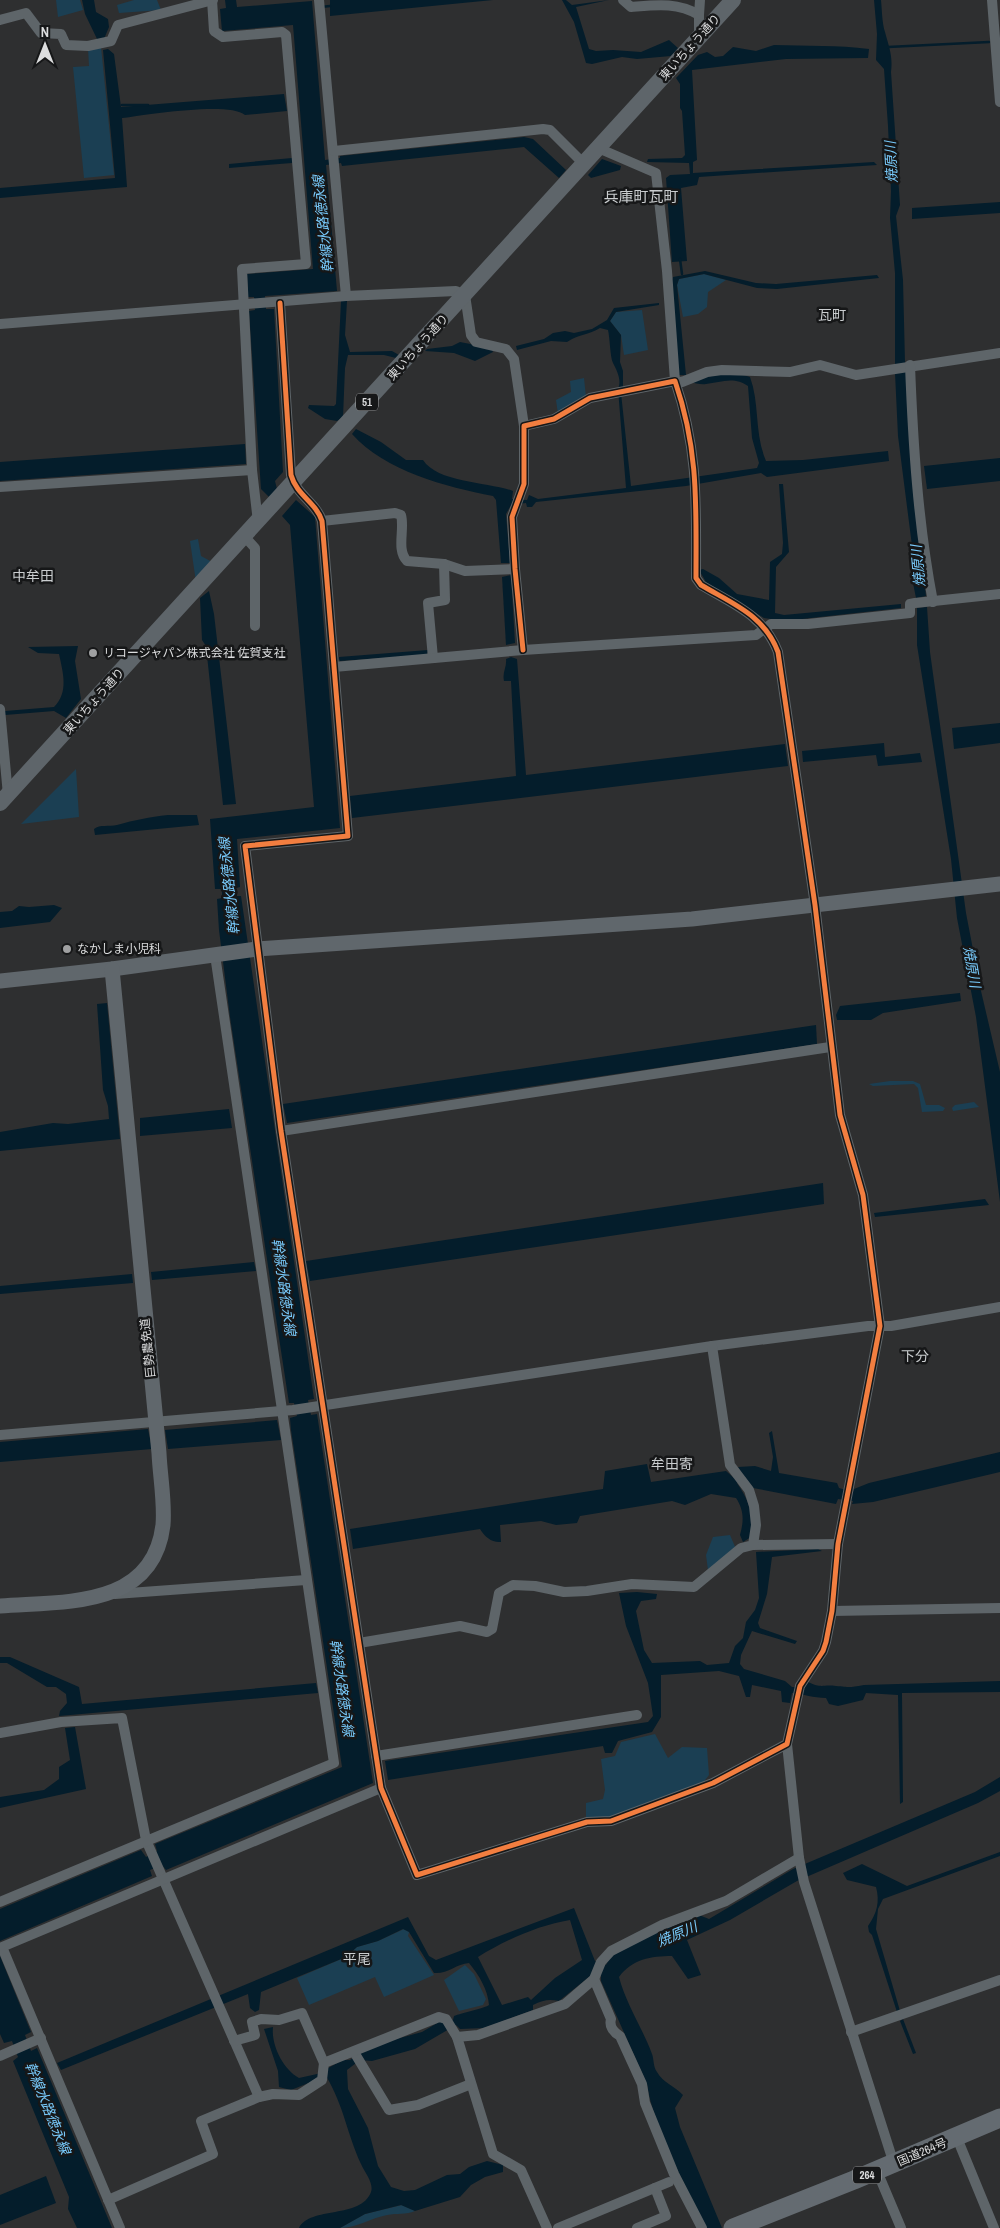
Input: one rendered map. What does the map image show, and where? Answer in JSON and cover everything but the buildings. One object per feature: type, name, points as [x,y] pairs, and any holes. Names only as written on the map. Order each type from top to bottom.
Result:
[{"type":"highway","name":"国道264号","points":[[733,2228],[957,2138],[1000,2118]]},
{"type":"main road","name":"東いちょう通り","points":[[4,799],[294,484],[733,0]]},
{"type":"street","points":[[0,20],[26,13],[41,33],[61,34],[66,45],[99,44],[111,41],[118,25],[183,3],[213,0],[214,31],[222,37],[282,32],[286,35],[306,264],[242,269],[248,305],[252,470],[258,522]]},
{"type":"street","points":[[623,0],[631,7],[656,5],[685,7],[699,15]]},
{"type":"street","points":[[699,37],[700,0]]},
{"type":"street","points":[[992,0],[1000,102]]},
{"type":"street","points":[[320,4],[346,296]]},
{"type":"street","points":[[335,158],[543,129],[550,130],[579,159],[585,162]]},
{"type":"street","points":[[598,148],[656,173],[678,381],[688,424],[695,475],[696,578],[701,585],[746,611],[766,628],[772,636],[778,652],[815,905],[830,1047],[840,1114],[862,1195],[880,1326],[838,1544],[832,1611],[823,1651],[798,1691],[787,1744],[799,1858],[804,1882],[851,2032],[902,2228]]},
{"type":"street","points":[[0,324],[346,296],[456,291],[465,296],[471,336],[476,342],[506,349],[514,360],[524,426],[524,484],[512,517],[523,650]]},
{"type":"street","points":[[275,303],[291,475],[294,484],[302,496],[319,510],[322,521],[348,836],[245,846],[280,1131],[317,1406],[359,1642],[381,1788],[417,1875],[587,1822],[611,1821],[713,1783],[787,1744]]},
{"type":"street","points":[[524,426],[554,419],[590,398],[694,378],[722,370],[790,372],[820,365],[856,375],[910,365],[1000,353]]},
{"type":"street","points":[[910,365],[912,429],[923,548],[931,602]]},
{"type":"street","points":[[0,487],[252,470]]},
{"type":"street","points":[[322,521],[396,513],[401,515],[402,520],[404,558],[415,562],[444,564],[465,571],[515,569]]},
{"type":"street","points":[[245,537],[255,548],[255,626]]},
{"type":"street","points":[[434,658],[428,603],[445,600],[444,564]]},
{"type":"street","points":[[334,667],[523,650],[756,635],[771,624],[808,624],[910,613],[910,604],[1000,594]]},
{"type":"street","points":[[0,709],[4,799]]},
{"type":"street","points":[[0,981],[112,969],[258,949],[692,919],[1000,884]]},
{"type":"street","points":[[0,1902],[148,1843],[334,1763],[306,1580],[288,1411],[254,1232],[215,955]]},
{"type":"street","name":"巨勢農免道","points":[[0,1606],[92,1599],[112,1594],[129,1584],[150,1565],[160,1544],[163,1523],[156,1422],[112,969]]},
{"type":"street","points":[[280,1131],[830,1047]]},
{"type":"street","points":[[0,1435],[288,1411],[712,1346],[880,1326],[1000,1308]]},
{"type":"street","points":[[712,1346],[730,1465],[749,1490],[754,1506],[756,1524],[753,1544]]},
{"type":"street","points":[[359,1642],[460,1626],[487,1632],[492,1629],[500,1593],[513,1585],[535,1586],[564,1592],[587,1591],[632,1584],[694,1587],[741,1548],[753,1544],[838,1544]]},
{"type":"street","points":[[112,1594],[306,1580]]},
{"type":"street","points":[[832,1611],[1000,1608]]},
{"type":"street","points":[[376,1756],[637,1715]]},
{"type":"street","points":[[0,1733],[61,1722],[122,1718],[148,1843],[160,1875],[259,2096]]},
{"type":"street","points":[[120,2228],[2,1946],[160,1875],[381,1788]]},
{"type":"street","points":[[454,2033],[478,2035],[565,2004],[598,1971],[611,1951],[662,1925],[726,1901],[799,1858]]},
{"type":"street","points":[[598,1971],[611,2019],[610,2023],[614,2032],[620,2036],[642,2084],[645,2103],[674,2174],[702,2228]]},
{"type":"street","points":[[851,2032],[1000,1980]]},
{"type":"street","points":[[108,2200],[213,2154],[201,2121],[259,2096],[273,2094],[299,2095],[322,2080],[323,2065],[302,2013],[279,2020],[261,2019],[252,2022],[255,2035],[234,2040]]},
{"type":"street","points":[[323,2065],[393,2034],[439,2017],[446,2019],[454,2033],[492,2154],[520,2170],[547,2228]]},
{"type":"street","points":[[1,2055],[41,2038]]},
{"type":"street","points":[[354,2052],[389,2110],[418,2105],[471,2084]]},
{"type":"street","points":[[957,2138],[994,2228]]},
{"type":"street","points":[[558,2228],[669,2182]]},
{"type":"street","points":[[637,2228],[666,2216],[655,2188]]},
{"type":"shaded area","points":[[56,0],[80,0],[83,10],[58,17]]},
{"type":"shaded area","points":[[134,0],[157,0],[161,10],[119,13],[117,5]]},
{"type":"shaded area","points":[[101,47],[114,175],[84,178],[73,67],[89,66],[88,48]]},
{"type":"shaded area","points":[[704,274],[726,280],[708,292],[707,307],[698,314],[683,317],[677,285],[679,279]]},
{"type":"shaded area","points":[[642,310],[648,350],[624,355],[621,335],[610,321],[616,312]]},
{"type":"shaded area","points":[[584,378],[586,397],[558,414],[556,400],[571,392],[570,381]]},
{"type":"shaded area","points":[[198,539],[201,556],[214,563],[196,582],[190,541]]},
{"type":"shaded area","points":[[76,769],[79,817],[21,824]]},
{"type":"shaded area","points":[[890,1081],[913,1081],[920,1084],[926,1105],[939,1105],[945,1108],[943,1111],[922,1112],[918,1088],[914,1084],[873,1086],[869,1084]]},
{"type":"shaded area","points":[[974,1102],[979,1107],[953,1111],[952,1108],[955,1105]]},
{"type":"shaded area","points":[[730,1535],[736,1549],[708,1570],[706,1555],[713,1537]]},
{"type":"shaded area","points":[[655,1734],[668,1758],[682,1747],[707,1748],[709,1775],[702,1784],[610,1819],[586,1818],[586,1803],[603,1799],[605,1790],[601,1759],[615,1756],[621,1742]]},
{"type":"shaded area","points":[[404,1929],[409,1932],[408,1936],[434,1975],[384,1997],[375,1977],[309,2005],[297,1978],[346,1957],[357,1947],[378,1941]]},
{"type":"shaded area","points":[[465,1965],[474,1974],[486,1999],[483,2005],[459,2011],[444,1980]]},
{"type":"shaded area","points":[[402,2205],[415,2211],[387,2215],[340,2228],[365,2214]]},
{"type":"water","points":[[82,0],[94,0],[96,12],[108,19],[109,27],[104,39],[98,41],[85,14]]},
{"type":"water","name":"幹線水路徳永線","points":[[225,0],[236,0],[237,7],[312,1],[325,160],[340,158],[340,156],[524,137],[533,139],[566,170],[559,178],[524,147],[342,166],[341,163],[326,165],[337,291],[265,296],[266,309],[274,309],[283,472],[275,481],[277,489],[269,497],[261,489],[249,311],[255,310],[254,297],[248,297],[247,274],[313,269],[293,25],[222,31],[220,9],[226,8]]},
{"type":"water","points":[[330,0],[493,0],[330,16]]},
{"type":"water","points":[[562,0],[566,0],[572,5],[609,0],[576,7],[589,49],[596,51],[641,52],[669,40],[678,48],[671,56],[637,59],[622,57],[592,64],[586,63],[574,22]]},
{"type":"water","name":"焼原川","points":[[874,0],[881,0],[883,25],[891,56],[900,205],[896,216],[903,280],[905,363],[895,365],[895,273],[890,218],[891,191],[888,126],[884,69],[876,60],[877,34]]},
{"type":"water","points":[[774,45],[834,46],[869,49],[868,58],[786,59],[692,70],[697,160],[693,162],[693,173],[874,162],[877,165],[699,177],[697,185],[681,188],[687,261],[672,262],[666,178],[670,175],[690,174],[689,163],[647,162],[648,159],[682,158],[685,155],[682,111],[680,108],[680,84],[676,78],[698,55],[707,52],[715,57],[723,56],[733,47],[756,51]]},
{"type":"water","points":[[108,49],[114,54],[121,107],[284,94],[287,111],[245,115],[236,111],[205,109],[122,118],[127,187],[0,198],[0,188],[115,178],[103,50]]},
{"type":"water","points":[[292,158],[292,163],[229,168],[229,164]]},
{"type":"water","points":[[602,159],[621,166],[620,170],[591,178],[588,175]]},
{"type":"water","points":[[1000,202],[1000,213],[912,219],[912,208]]},
{"type":"water","points":[[705,271],[756,283],[776,284],[877,275],[879,278],[777,289],[757,288],[704,274],[679,279],[677,285],[686,375],[679,375],[671,283],[673,277]]},
{"type":"water","points":[[341,301],[347,301],[345,335],[350,352],[392,351],[399,355],[396,358],[384,355],[348,355],[345,368],[343,417],[337,421],[325,419],[308,408],[309,405],[334,406],[336,404]]},
{"type":"water","points":[[659,303],[659,305],[616,312],[610,321],[621,335],[620,362],[623,371],[623,387],[621,393],[631,486],[757,468],[759,463],[752,438],[748,386],[733,380],[704,384],[690,382],[728,374],[750,377],[755,398],[760,440],[766,461],[803,460],[888,451],[889,461],[767,477],[761,473],[686,486],[536,502],[532,507],[527,507],[526,503],[511,505],[506,514],[510,563],[501,563],[496,500],[493,496],[456,488],[417,476],[381,458],[352,434],[356,429],[381,442],[406,460],[423,460],[430,468],[452,478],[513,491],[512,499],[527,500],[529,495],[538,499],[626,488],[618,389],[619,379],[612,360],[608,330],[600,328],[567,342],[551,341],[517,350],[516,346],[544,339],[553,333],[565,331],[574,333],[592,329],[607,320],[614,308]]},
{"type":"water","points":[[460,342],[491,348],[493,352],[475,361],[454,353],[425,351],[427,349],[452,346]]},
{"type":"water","name":"焼原川","points":[[906,371],[913,490],[926,596],[916,598],[913,583],[916,577],[898,436],[895,373]]},
{"type":"water","points":[[245,444],[246,464],[0,481],[0,462]]},
{"type":"water","points":[[1000,458],[1000,481],[927,489],[924,466]]},
{"type":"water","points":[[779,484],[783,484],[789,552],[776,567],[775,613],[784,615],[901,604],[901,608],[784,621],[764,618],[706,582],[699,570],[703,569],[719,578],[737,594],[769,600],[770,562],[782,554],[783,543]]},
{"type":"water","name":"幹線水路徳永線","points":[[296,500],[315,517],[340,828],[237,839],[240,887],[236,888],[237,896],[241,896],[314,1399],[308,1400],[311,1415],[317,1414],[373,1783],[166,1870],[162,1865],[150,1870],[152,1876],[0,1941],[0,1909],[141,1850],[146,1857],[157,1851],[155,1844],[342,1767],[291,1430],[290,1418],[297,1416],[294,1403],[289,1403],[230,1017],[217,899],[222,898],[222,889],[215,889],[210,819],[314,807],[290,525],[282,516]]},
{"type":"water","points":[[511,575],[515,643],[506,645],[502,577]]},
{"type":"water","points":[[209,591],[214,614],[236,804],[223,805],[206,646],[202,640],[200,598]]},
{"type":"water","name":"焼原川","points":[[927,607],[930,652],[966,913],[981,991],[1000,1072],[1000,1202],[976,1017],[957,918],[951,859],[917,645],[917,608]]},
{"type":"water","points":[[78,646],[75,661],[81,699],[66,718],[54,711],[5,715],[5,711],[54,707],[62,695],[64,682],[59,654],[38,653],[28,647]]},
{"type":"water","points":[[428,650],[427,655],[340,661],[339,659],[339,657]]},
{"type":"water","points":[[511,657],[517,659],[526,775],[785,744],[788,766],[352,818],[350,796],[516,776],[511,681],[504,681],[506,659]]},
{"type":"water","points":[[1000,723],[1000,743],[954,749],[952,728]]},
{"type":"water","points":[[884,743],[885,757],[920,753],[922,762],[878,766],[876,755],[803,762],[802,751]]},
{"type":"water","points":[[168,815],[197,815],[199,825],[95,835],[94,829],[99,827],[114,826]]},
{"type":"water","points":[[54,905],[62,908],[50,922],[0,928],[0,912],[12,911],[19,906]]},
{"type":"water","points":[[960,993],[961,1001],[883,1013],[871,1020],[837,1020],[836,1015],[840,1006]]},
{"type":"water","points":[[107,1003],[120,1139],[0,1151],[0,1132],[53,1123],[68,1124],[109,1119],[108,1106],[103,1090],[97,1004]]},
{"type":"water","points":[[816,1025],[817,1044],[287,1123],[283,1104]]},
{"type":"water","points":[[229,1109],[232,1128],[140,1136],[140,1118]]},
{"type":"water","points":[[823,1183],[824,1204],[310,1281],[306,1261]]},
{"type":"water","points":[[985,1199],[989,1205],[875,1217],[874,1213]]},
{"type":"water","points":[[254,1262],[256,1271],[152,1280],[151,1272]]},
{"type":"water","points":[[132,1274],[133,1283],[0,1294],[0,1286]]},
{"type":"water","points":[[277,1420],[281,1440],[168,1449],[165,1430]]},
{"type":"water","points":[[148,1429],[152,1449],[0,1462],[0,1442]]},
{"type":"water","points":[[772,1431],[779,1473],[837,1483],[839,1488],[853,1492],[854,1489],[869,1483],[1000,1452],[1000,1472],[873,1502],[852,1504],[853,1501],[838,1499],[836,1504],[753,1488],[745,1477],[737,1483],[750,1508],[752,1528],[751,1537],[743,1542],[740,1535],[743,1520],[739,1502],[736,1498],[711,1494],[685,1505],[672,1501],[580,1516],[577,1523],[556,1525],[541,1521],[500,1525],[501,1542],[489,1539],[480,1529],[353,1549],[350,1529],[603,1489],[605,1471],[647,1464],[651,1482],[726,1471],[734,1478],[742,1474],[738,1467],[755,1466],[771,1471],[773,1457],[769,1433]]},
{"type":"water","points":[[818,1549],[822,1551],[772,1557],[767,1594],[758,1623],[760,1628],[797,1641],[795,1644],[752,1631],[741,1655],[740,1664],[744,1669],[785,1681],[792,1687],[804,1688],[808,1682],[820,1686],[849,1687],[1000,1681],[1000,1692],[902,1693],[903,1802],[900,1804],[898,1695],[866,1693],[863,1700],[838,1706],[829,1704],[826,1698],[792,1693],[790,1703],[782,1702],[781,1691],[752,1685],[750,1697],[746,1697],[739,1676],[719,1671],[661,1675],[661,1717],[652,1732],[618,1741],[612,1753],[605,1753],[603,1746],[388,1780],[385,1761],[648,1722],[653,1716],[648,1683],[626,1626],[619,1593],[657,1594],[656,1599],[641,1601],[636,1611],[644,1650],[652,1663],[700,1661],[707,1665],[729,1663],[735,1646],[743,1638],[746,1622],[755,1610],[759,1598],[756,1552]]},
{"type":"water","points":[[0,1657],[10,1657],[79,1687],[82,1704],[316,1683],[318,1693],[59,1716],[60,1711],[67,1703],[66,1694],[56,1687],[47,1687],[7,1663],[0,1663]]},
{"type":"water","points":[[75,1727],[86,1789],[0,1808],[0,1797],[44,1790],[59,1779],[59,1767],[70,1760],[65,1728]]},
{"type":"water","name":"焼原川","points":[[1000,1777],[1000,1791],[978,1803],[797,1881],[730,1920],[687,1940],[701,1975],[688,1979],[672,1956],[664,1956],[636,1962],[619,1977],[652,2054],[656,2070],[662,2079],[683,2095],[675,2108],[680,2127],[722,2228],[706,2228],[663,2138],[650,2101],[647,2084],[601,1981],[601,1971],[589,1977],[559,2001],[549,2000],[540,2002],[533,2005],[533,2010],[484,2028],[460,2029],[456,2025],[415,2049],[372,2061],[360,2060],[347,2070],[348,2089],[368,2128],[378,2166],[391,2187],[404,2191],[415,2190],[447,2175],[460,2174],[469,2167],[487,2161],[503,2165],[503,2172],[485,2177],[471,2185],[460,2197],[415,2211],[401,2205],[365,2214],[340,2228],[299,2228],[305,2221],[313,2217],[357,2206],[371,2192],[370,2182],[356,2153],[337,2098],[326,2076],[291,2090],[279,2087],[278,2071],[264,2029],[273,2027],[276,2049],[283,2063],[293,2074],[299,2078],[317,2074],[343,2060],[350,2060],[360,2053],[389,2041],[422,2032],[439,2022],[453,2020],[454,2016],[489,2005],[482,1983],[469,1963],[444,1972],[434,1973],[409,1932],[403,1929],[378,1941],[357,1947],[346,1957],[261,1992],[259,2010],[255,2012],[250,2008],[248,1994],[61,2070],[57,2063],[408,1917],[429,1956],[436,1960],[574,1908],[595,1961],[606,1965],[610,1957],[656,1932],[699,1915],[709,1919],[793,1869],[975,1792]],"holes":[[[570,1920],[582,1960],[555,1978],[531,2000],[528,1997],[502,2005],[478,1957],[522,1934]]]},
{"type":"water","points":[[1000,1852],[1000,1856],[883,1899],[878,1909],[876,1929],[900,2011],[897,2012],[872,1935],[869,1932],[868,1926],[874,1917],[877,1907],[876,1887],[847,1880],[843,1873],[862,1864],[907,1886]]},
{"type":"water","name":"幹線水路徳永線","points":[[0,1956],[31,2032],[25,2035],[31,2051],[37,2048],[112,2228],[77,2228],[68,2209],[69,2197],[13,2061],[18,2057],[12,2041],[4,2043],[0,2034]]},
{"type":"water","points":[[903,2019],[916,2053],[913,2054],[900,2021]]},
{"type":"water","points":[[46,2176],[56,2203],[0,2225],[0,2195]]},
{"type":"waterway","points":[[321,7],[330,6]]},
{"type":"waterway","points":[[888,47],[989,42]]},
{"type":"waterway","points":[[122,105],[148,105]]},
{"type":"waterway","points":[[680,259],[682,274]]},
{"type":"cycle path","points":[[280,303],[291,475],[322,521],[348,836],[245,846],[281,1131],[381,1788],[417,1875],[587,1822],[611,1821],[713,1783],[787,1744],[800,1686],[823,1651],[826,1642],[832,1611],[838,1544],[880,1326],[863,1195],[840,1115],[815,905],[778,652],[772,639],[756,620],[736,605],[701,585],[696,578],[696,502],[692,455],[683,407],[675,381],[590,398],[554,419],[524,426],[524,484],[512,517],[523,650]]},
{"type":"place","name":"リコージャパン株式会社 佐賀支社","points":[[93,653]]},
{"type":"place","name":"なかしま小児科","points":[[67,949]]},
{"type":"district","name":"兵庫町瓦町","points":[[641,197]]},
{"type":"district","name":"瓦町","points":[[832,315]]},
{"type":"district","name":"中牟田","points":[[33,576]]},
{"type":"district","name":"下分","points":[[915,1356]]},
{"type":"district","name":"牟田寄","points":[[672,1464]]},
{"type":"district","name":"平尾","points":[[357,1959]]}]
